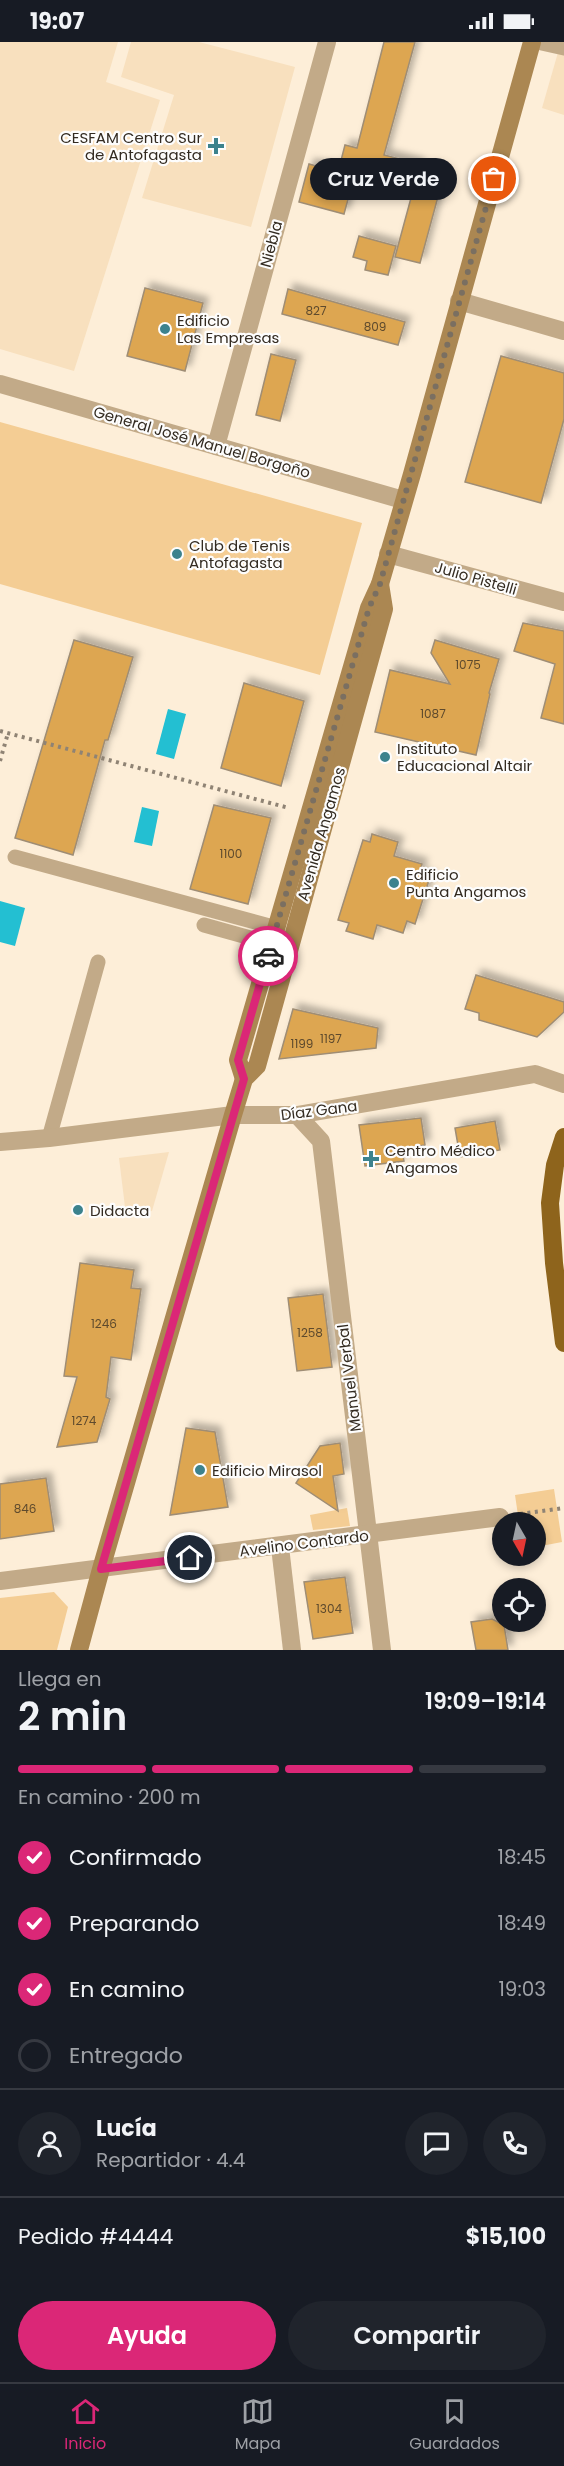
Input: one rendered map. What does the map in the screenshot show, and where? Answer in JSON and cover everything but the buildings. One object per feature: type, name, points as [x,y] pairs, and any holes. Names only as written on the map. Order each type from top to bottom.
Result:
[{"type":"highway","points":[[564,1137],[555,1165],[550,1203],[554,1263],[564,1344]]},
{"type":"main road","name":"Avenida Angamos","points":[[244,1079],[238,1060],[369,608],[380,584],[534,42]]},
{"type":"main road","name":"Avenida Angamos","points":[[80,1650],[101,1569],[233,1115],[244,1079],[257,1066],[384,609],[380,584]]},
{"type":"street","name":"Niebla","points":[[216,446],[327,42]]},
{"type":"street","points":[[459,302],[564,331]]},
{"type":"street","name":"General José Manuel Borgoño","points":[[0,384],[404,500]]},
{"type":"street","name":"Julio Pistelli","points":[[388,554],[564,602]]},
{"type":"street","name":"Díaz Gana","points":[[0,1142],[233,1115],[297,1115],[535,1074],[564,1084]]},
{"type":"street","name":"Manuel Verbal","points":[[297,1115],[321,1141],[382,1650]]},
{"type":"street","name":"Avelino Contardo","points":[[0,1581],[492,1518]]},
{"type":"street","points":[[280,1546],[292,1650]]},
{"type":"lane","points":[[534,42],[564,48]]},
{"type":"lane","points":[[15,857],[274,936]]},
{"type":"lane","points":[[204,925],[274,936]]},
{"type":"lane","points":[[49,1138],[98,962]]},
{"type":"path","points":[[0,731],[310,813]]},
{"type":"path","points":[[0,761],[8,733]]},
{"type":"path","points":[[536,1512],[564,1508]]},
{"type":"shaded area","points":[[0,42],[118,42],[106,82],[160,100],[74,371],[0,349]]},
{"type":"shaded area","name":"CESFAM Centro Sur de Antofagasta","points":[[131,42],[199,42],[295,67],[251,227],[142,198],[174,95],[121,77]]},
{"type":"shaded area","points":[[561,42],[564,42],[564,115],[542,108]]},
{"type":"shaded area","name":"Club de Tenis Antofagasta","points":[[0,422],[362,523],[320,675],[0,584]]},
{"type":"shaded area","points":[[169,1152],[152,1211],[126,1215],[119,1158]]},
{"type":"shaded area","points":[[554,1489],[562,1542],[546,1545],[546,1512],[518,1512],[515,1495]]},
{"type":"shaded area","points":[[347,1508],[350,1526],[313,1530],[310,1515]]},
{"type":"shaded area","points":[[54,1592],[68,1607],[57,1650],[0,1650],[0,1598]]},
{"type":"water","points":[[168,709],[186,714],[174,759],[156,754]]},
{"type":"water","points":[[142,807],[159,811],[152,846],[134,842]]},
{"type":"water","points":[[0,901],[25,908],[15,946],[0,942]]},
{"type":"way so far","points":[[268,956],[369,608],[380,584],[412,474],[494,179]]},
{"type":"place","name":"CESFAM Centro Sur de Antofagasta","points":[[216,146]]},
{"type":"place","name":"Cruz Verde","points":[[494,179]]},
{"type":"place","name":"Edificio Las Empresas","points":[[165,329]]},
{"type":"place","name":"Club de Tenis Antofagasta","points":[[177,554]]},
{"type":"place","name":"Instituto Educacional Altair","points":[[385,757]]},
{"type":"place","name":"Edificio Punta Angamos","points":[[394,883]]},
{"type":"place","name":"Centro Médico Angamos","points":[[371,1159]]},
{"type":"place","name":"Didacta","points":[[78,1210]]},
{"type":"place","name":"Edificio Mirasol","points":[[200,1470]]},
{"type":"route","points":[[190,1558],[101,1569],[244,1079],[238,1060],[268,956]]}]
